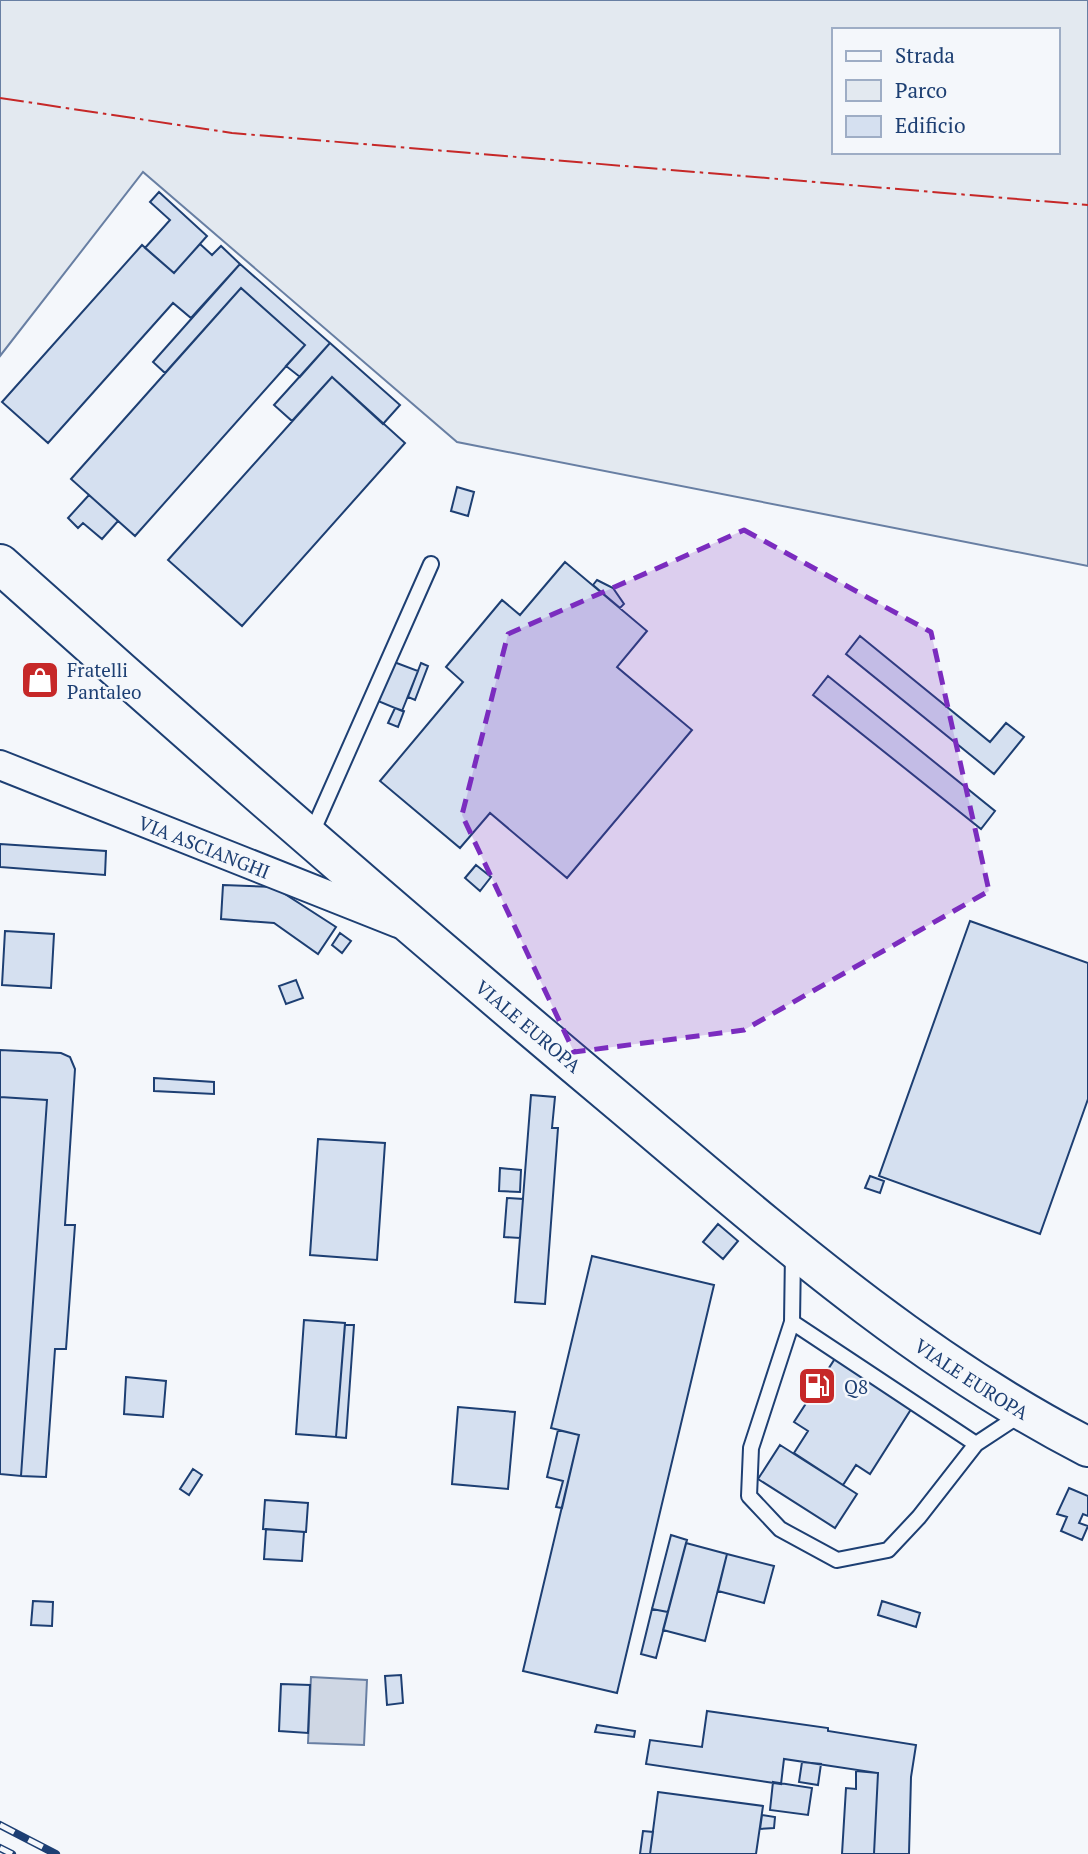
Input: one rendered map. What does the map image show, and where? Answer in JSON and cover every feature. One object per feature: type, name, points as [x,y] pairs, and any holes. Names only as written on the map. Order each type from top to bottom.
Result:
[{"type":"main road","name":"VIALE EUROPA","points":[[0,564],[411,928],[793,1248],[905,1334],[1023,1413],[1088,1447]]},
{"type":"street","name":"VIA ASCIANGHI","points":[[0,765],[411,928]]},
{"type":"lane","points":[[310,839],[431,564]]},
{"type":"lane","points":[[793,1248],[792,1322],[751,1448],[749,1496],[780,1529],[837,1560],[888,1550],[919,1517],[976,1444],[1023,1413]]},
{"type":"lane","points":[[792,1322],[976,1444]]},
{"type":"highlighted area","points":[[744,530],[931,632],[989,891],[744,1030],[574,1052],[462,815],[508,634]]},
{"type":"green space","points":[[0,0],[1088,0],[1088,566],[457,442],[143,172],[0,356]]},
{"type":"shaded area","points":[[311,1677],[367,1680],[364,1745],[308,1743]]},
{"type":"building","points":[[159,192],[207,236],[174,273],[145,248],[170,220],[150,202]]},
{"type":"building","points":[[200,244],[212,255],[221,246],[240,264],[191,318],[173,303],[48,443],[2,402],[142,245],[174,273]]},
{"type":"building","points":[[240,264],[330,343],[300,377],[286,366],[305,345],[241,288],[165,373],[153,362]]},
{"type":"building","points":[[241,288],[305,345],[135,536],[71,479]]},
{"type":"building","points":[[330,343],[400,405],[383,424],[332,377],[292,421],[274,405]]},
{"type":"building","points":[[332,377],[405,443],[242,626],[168,560]]},
{"type":"building","points":[[457,487],[474,492],[468,516],[451,511]]},
{"type":"building","points":[[89,495],[118,521],[102,539],[83,523],[78,528],[68,518]]},
{"type":"building","points":[[565,562],[647,631],[617,667],[692,730],[567,878],[490,813],[460,848],[380,781],[463,682],[446,667],[502,600],[520,615]]},
{"type":"building","points":[[597,580],[613,588],[624,604],[620,608],[593,585]]},
{"type":"building","points":[[860,636],[990,742],[1006,723],[1024,737],[994,774],[846,654]]},
{"type":"building","points":[[394,662],[418,671],[402,711],[378,701]]},
{"type":"building","points":[[421,663],[428,666],[415,700],[408,697]]},
{"type":"building","points":[[828,676],[995,811],[981,829],[813,695]]},
{"type":"building","points":[[395,708],[404,711],[398,727],[388,723]]},
{"type":"building","points":[[0,844],[106,851],[105,875],[0,867]]},
{"type":"building","points":[[476,865],[491,877],[480,891],[465,878]]},
{"type":"building","points":[[223,885],[274,887],[336,927],[318,954],[274,923],[221,919]]},
{"type":"building","points":[[970,921],[1088,963],[1088,1099],[1040,1234],[879,1176]]},
{"type":"building","points":[[5,931],[54,934],[51,988],[2,985]]},
{"type":"building","points":[[340,933],[351,941],[342,953],[332,945]]},
{"type":"building","points":[[296,980],[303,998],[286,1004],[279,986]]},
{"type":"building","points":[[0,1050],[61,1053],[70,1057],[75,1069],[65,1225],[75,1225],[66,1349],[55,1349],[46,1477],[21,1476],[47,1100],[0,1097]]},
{"type":"building","points":[[154,1078],[214,1082],[214,1094],[154,1091]]},
{"type":"building","points":[[531,1095],[555,1097],[552,1128],[558,1128],[545,1304],[515,1302]]},
{"type":"building","points":[[0,1097],[47,1100],[21,1476],[0,1474]]},
{"type":"building","points":[[318,1139],[385,1143],[377,1260],[310,1255]]},
{"type":"building","points":[[500,1168],[521,1170],[520,1192],[499,1191]]},
{"type":"building","points":[[870,1176],[884,1181],[880,1193],[865,1188]]},
{"type":"building","points":[[507,1198],[523,1199],[520,1238],[504,1237]]},
{"type":"building","points":[[718,1224],[738,1241],[723,1259],[703,1242]]},
{"type":"building","points":[[592,1256],[714,1285],[617,1693],[523,1671],[579,1435],[551,1428]]},
{"type":"building","points":[[304,1320],[345,1323],[336,1437],[296,1434]]},
{"type":"building","points":[[345,1325],[354,1325],[346,1438],[336,1437]]},
{"type":"building","points":[[838,1354],[915,1403],[870,1474],[856,1465],[843,1485],[794,1453],[808,1431],[794,1422]]},
{"type":"building","points":[[126,1377],[166,1381],[163,1417],[124,1414]]},
{"type":"building","points":[[458,1407],[515,1412],[508,1489],[452,1484]]},
{"type":"building","points":[[558,1430],[579,1435],[562,1508],[556,1507],[563,1481],[547,1477]]},
{"type":"building","points":[[780,1445],[857,1494],[835,1528],[758,1479]]},
{"type":"building","points":[[193,1469],[202,1475],[189,1495],[180,1489]]},
{"type":"building","points":[[1069,1488],[1088,1496],[1088,1516],[1083,1514],[1079,1523],[1088,1526],[1082,1540],[1061,1531],[1067,1517],[1057,1514]]},
{"type":"building","points":[[265,1500],[308,1503],[306,1532],[263,1529]]},
{"type":"building","points":[[266,1529],[304,1532],[302,1561],[264,1559]]},
{"type":"building","points":[[671,1535],[687,1540],[668,1612],[652,1609]]},
{"type":"building","points":[[686,1543],[727,1554],[705,1641],[663,1630]]},
{"type":"building","points":[[727,1554],[774,1566],[764,1603],[718,1591]]},
{"type":"building","points":[[33,1601],[53,1602],[52,1626],[31,1625]]},
{"type":"building","points":[[882,1601],[920,1613],[916,1627],[878,1615]]},
{"type":"building","points":[[652,1609],[668,1612],[656,1658],[641,1654]]},
{"type":"building","points":[[401,1675],[403,1703],[387,1705],[385,1676]]},
{"type":"building","points":[[281,1684],[310,1685],[308,1733],[279,1731]]},
{"type":"building","points":[[707,1711],[828,1728],[828,1731],[916,1745],[911,1777],[909,1854],[874,1854],[878,1773],[784,1759],[781,1784],[646,1764],[650,1740],[702,1747]]},
{"type":"building","points":[[597,1725],[635,1731],[634,1737],[595,1732]]},
{"type":"building","points":[[802,1762],[821,1764],[818,1785],[799,1782]]},
{"type":"building","points":[[856,1771],[878,1773],[874,1854],[842,1854],[846,1788],[856,1789]]},
{"type":"building","points":[[773,1782],[812,1788],[808,1815],[770,1810]]},
{"type":"building","points":[[658,1792],[763,1806],[756,1854],[650,1854]]},
{"type":"building","points":[[762,1815],[775,1817],[774,1828],[760,1829]]},
{"type":"building","points":[[643,1831],[653,1832],[650,1854],[640,1854]]},
{"type":"railway","points":[[0,1825],[56,1854]]},
{"type":"railway","points":[[0,1848],[12,1854]]},
{"type":"power","points":[[0,98],[232,133],[1088,205]]},
{"type":"place","name":"Fratelli Pantaleo","points":[[40,680]]},
{"type":"place","name":"Q8","points":[[817,1386]]}]
